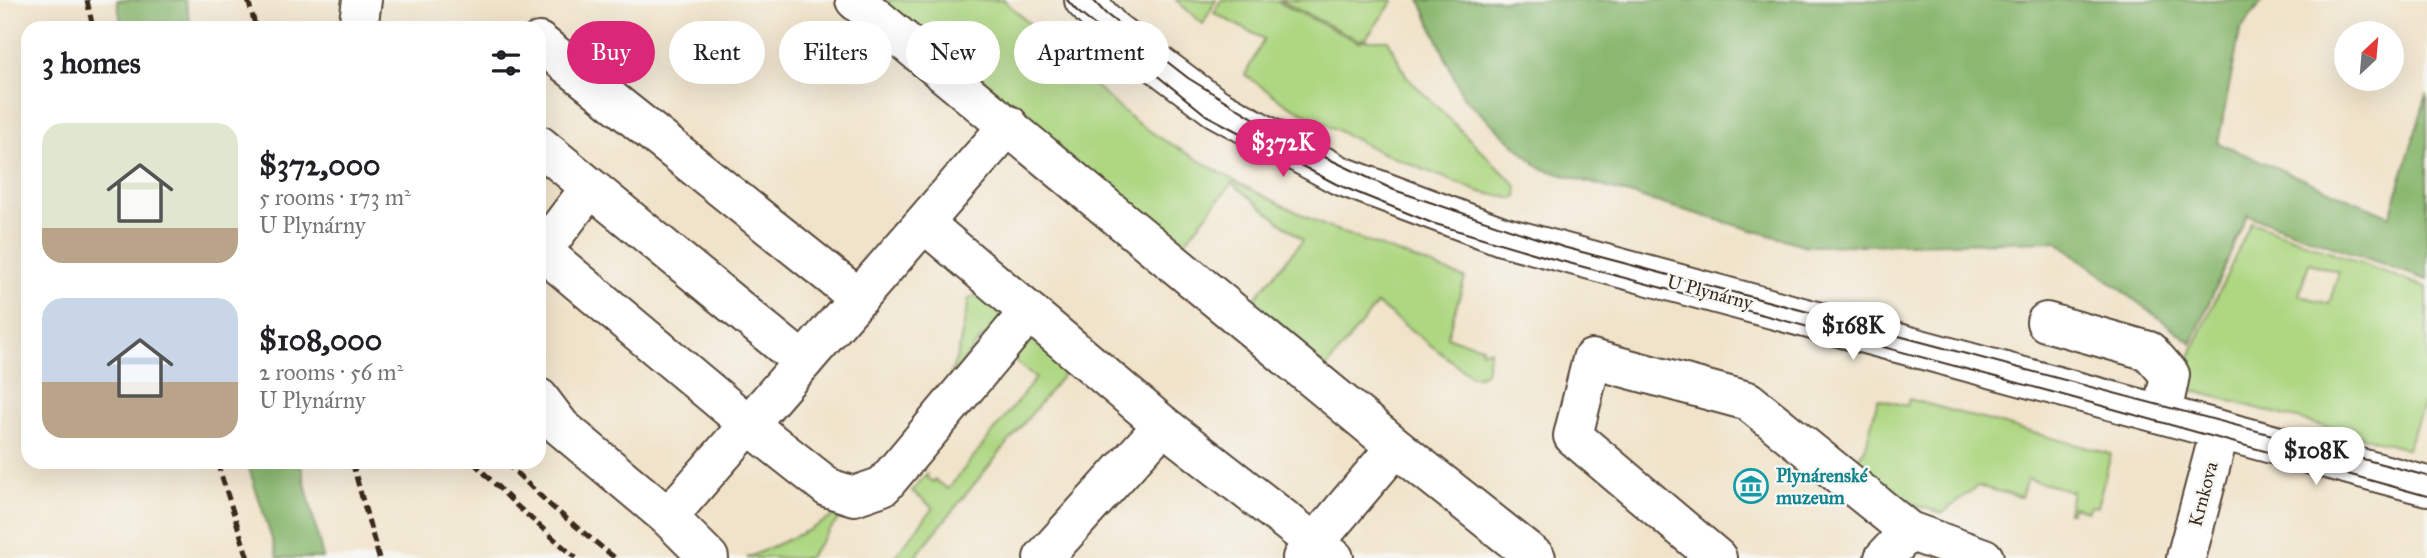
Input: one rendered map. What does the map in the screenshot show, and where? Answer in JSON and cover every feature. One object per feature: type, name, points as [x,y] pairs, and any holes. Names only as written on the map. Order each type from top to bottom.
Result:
[{"type":"street","points":[[359,21],[362,0]]},
{"type":"street","points":[[855,0],[1396,447],[1536,558]]},
{"type":"street","name":"U Plynárny","points":[[1084,0],[1112,30],[1216,108],[1339,175],[1502,236],[2427,486]]},
{"type":"street","points":[[546,48],[859,298]]},
{"type":"street","points":[[668,517],[1009,125]]},
{"type":"street","points":[[546,151],[803,362]]},
{"type":"street","points":[[546,246],[590,188]]},
{"type":"street","points":[[925,224],[1317,553],[1396,447]]},
{"type":"street","points":[[546,254],[748,424],[829,488],[854,496],[883,486],[1029,312]]},
{"type":"street","points":[[2046,322],[2149,351],[2170,375],[2162,414]]},
{"type":"street","points":[[1717,558],[1573,436],[1592,359],[1748,401],[1897,545],[1984,558]]},
{"type":"street","points":[[546,407],[561,427],[668,517],[709,558]]},
{"type":"street","points":[[1043,558],[1163,425]]},
{"type":"street","name":"Krnkova","points":[[2186,558],[2220,430]]},
{"type":"green space","points":[[117,0],[185,0],[190,21],[121,21]]},
{"type":"green space","points":[[879,0],[1004,0],[1026,21],[1014,21],[1014,84],[1093,84],[1136,122],[1242,185],[1325,226],[1465,278],[1447,337],[1482,347],[1481,351],[1490,350],[1486,372],[1471,376],[1377,304],[1326,368],[1249,305],[1303,240],[1232,183],[1180,248],[981,84],[1000,84],[1000,21],[906,22]]},
{"type":"green space","points":[[1176,0],[1216,0],[1203,24]]},
{"type":"green space","points":[[1221,0],[1274,0],[1358,42],[1388,40],[1407,77],[1516,185],[1518,194],[1514,199],[1480,192],[1380,152],[1288,105],[1245,75],[1264,39],[1214,13]]},
{"type":"green space","points":[[1279,0],[1393,1],[1366,38],[1358,40]]},
{"type":"green space","points":[[1420,0],[2263,0],[2240,31],[2218,143],[2390,216],[2427,94],[2427,280],[2247,215],[2192,343],[2056,241],[1807,246],[1540,168],[1463,97]]},
{"type":"green space","points":[[2251,222],[2427,288],[2427,395],[2407,449],[2180,387],[2193,349]],"holes":[[[2309,263],[2339,272],[2329,304],[2299,295]]]},
{"type":"green space","points":[[977,295],[1068,369],[914,558],[894,558],[933,508],[912,491],[927,473],[926,477],[948,489],[1036,378],[983,336],[949,379],[958,353],[969,299]]},
{"type":"green space","points":[[1878,399],[1907,406],[1909,399],[2111,454],[2097,507],[2090,506],[2088,511],[2072,507],[2071,512],[2068,512],[2072,491],[2027,479],[2021,497],[1977,486],[1943,513],[1903,502],[1854,463],[1865,449]]},
{"type":"green space","points":[[249,469],[302,469],[323,558],[278,558]]},
{"type":"green space","points":[[841,512],[840,517],[808,558],[747,558],[809,530]]},
{"type":"tram line","points":[[1067,0],[1077,11],[1206,115],[1336,184],[1432,223],[1550,258],[2052,392],[2427,496]]},
{"type":"tram line","points":[[1093,0],[1106,14],[1188,78],[1289,140],[1394,190],[1563,247],[2427,476]]},
{"type":"railway","points":[[87,0],[92,21]]},
{"type":"railway","points":[[248,0],[254,21]]},
{"type":"railway","points":[[219,469],[248,558]]},
{"type":"railway","points":[[354,469],[379,558]]},
{"type":"railway","points":[[480,469],[576,558]]},
{"type":"railway","points":[[512,469],[551,506],[615,558]]},
{"type":"place","name":"Plynárenské muzeum","points":[[1751,486]]}]
